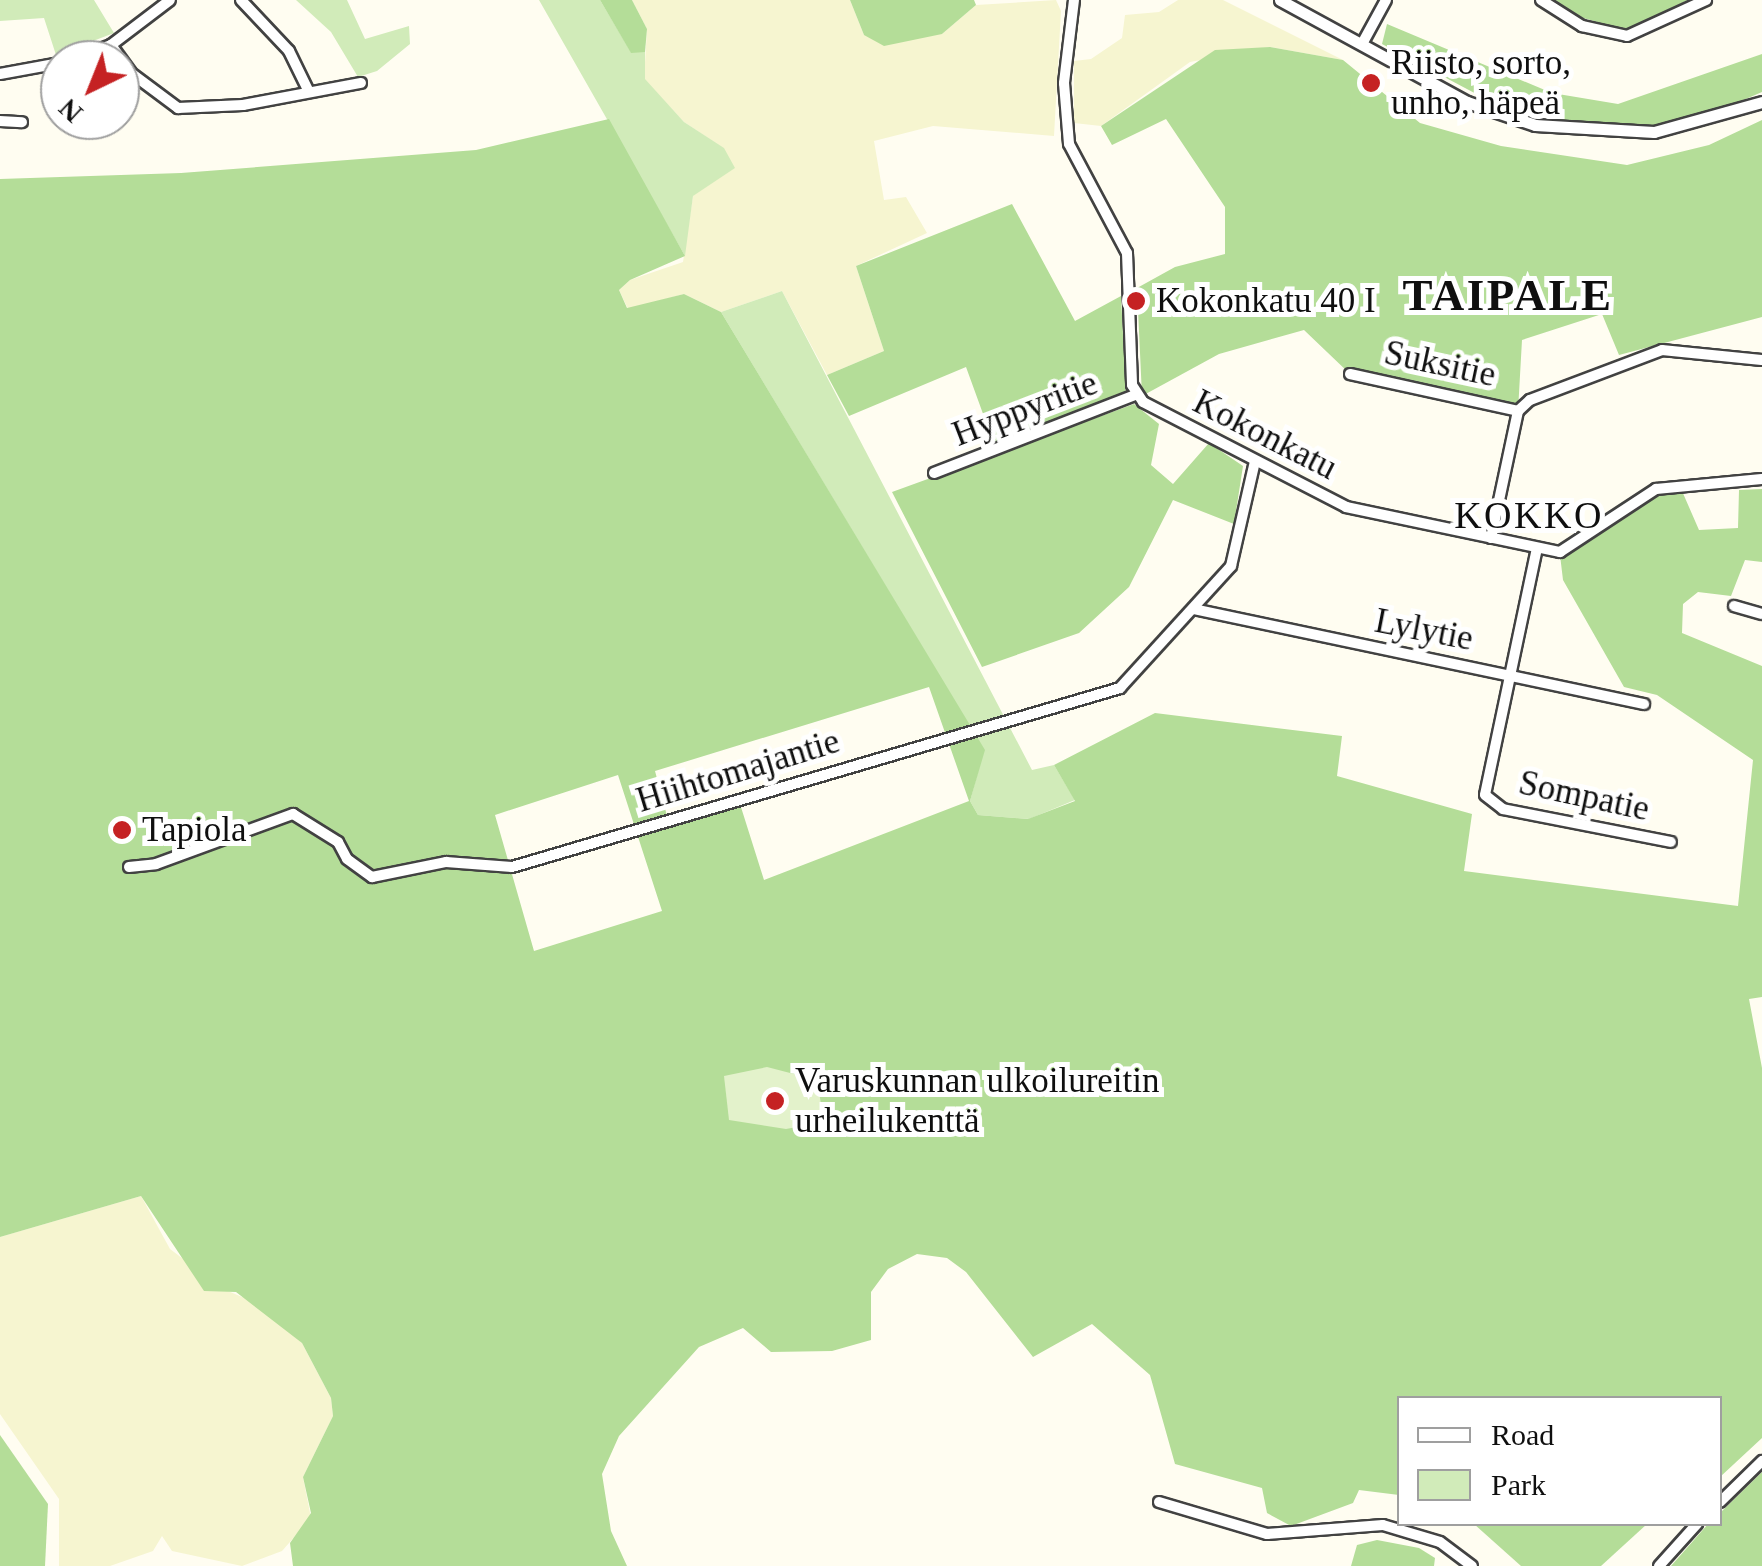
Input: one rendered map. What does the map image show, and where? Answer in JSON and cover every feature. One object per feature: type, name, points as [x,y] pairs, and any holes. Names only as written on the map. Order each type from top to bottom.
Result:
[{"type":"street","points":[[119,40],[170,0]]},
{"type":"street","points":[[241,0],[288,51],[308,90]]},
{"type":"street","points":[[1074,0],[1064,83],[1069,144],[1126,253],[1136,395]]},
{"type":"street","points":[[1280,0],[1467,102],[1568,130],[1654,132],[1762,102]]},
{"type":"street","points":[[1362,44],[1386,0]]},
{"type":"street","points":[[1541,0],[1582,26],[1627,36],[1706,0]]},
{"type":"street","points":[[0,74],[40,67]]},
{"type":"street","points":[[140,80],[178,108],[242,104],[361,83]]},
{"type":"street","points":[[0,121],[22,122]]},
{"type":"street","points":[[1491,538],[1518,412],[1530,400],[1662,350],[1762,360]]},
{"type":"street","name":"Suksitie","points":[[1350,374],[1518,412]]},
{"type":"street","name":"Kokonkatu","points":[[1136,395],[1346,508],[1560,552],[1584,541],[1656,489],[1762,479]]},
{"type":"street","name":"Hyppyritie","points":[[934,473],[1136,395]]},
{"type":"street","name":"Hiihtomajantie","points":[[129,867],[156,864],[293,814],[338,842],[347,859],[372,878],[446,862],[512,866],[1120,688],[1231,566],[1255,461]]},
{"type":"street","points":[[1511,676],[1536,548]]},
{"type":"street","points":[[1734,606],[1762,614]]},
{"type":"street","name":"Lylytie","points":[[1193,609],[1644,704]]},
{"type":"street","name":"Sompatie","points":[[1511,676],[1484,789],[1488,801],[1671,842]]},
{"type":"street","points":[[1722,1500],[1762,1461]]},
{"type":"street","points":[[1159,1502],[1266,1534],[1383,1525],[1440,1542],[1472,1566]]},
{"type":"street","points":[[1659,1566],[1696,1526]]},
{"type":"green space","points":[[0,0],[94,0],[114,33],[96,40],[51,40],[44,18],[0,21]]},
{"type":"green space","points":[[296,0],[347,0],[365,39],[409,26],[410,44],[377,71],[358,77],[331,32]]},
{"type":"green space","points":[[539,0],[600,0],[631,52],[645,52],[645,79],[684,122],[724,148],[735,168],[693,196],[685,256]]},
{"type":"green space","points":[[600,0],[632,0],[647,29],[645,52],[631,53]]},
{"type":"green space","points":[[632,0],[850,0],[864,35],[942,34],[976,5],[1056,0],[1061,11],[1054,136],[933,126],[874,141],[884,200],[906,197],[927,233],[856,266],[884,351],[827,375],[782,291],[721,312],[684,294],[628,309],[619,290],[630,280],[683,262],[693,196],[723,148],[684,122],[644,79],[647,29]]},
{"type":"green space","points":[[850,0],[974,0],[976,5],[942,34],[884,46],[864,35]]},
{"type":"green space","points":[[1178,0],[1223,0],[1343,60],[1270,47],[1190,62],[1101,126],[1074,123],[1074,61],[1091,59],[1122,38],[1125,15],[1159,12]]},
{"type":"green space","points":[[1553,0],[1688,0],[1626,30],[1576,16]]},
{"type":"green space","points":[[1387,24],[1552,93],[1618,104],[1762,54],[1762,92],[1718,111],[1653,127],[1565,121],[1499,106],[1382,44]]},
{"type":"green space","points":[[1270,47],[1343,60],[1420,123],[1501,146],[1627,165],[1709,145],[1762,120],[1762,317],[1619,355],[1602,314],[1522,340],[1518,411],[1350,374],[1304,330],[1219,354],[1142,396],[1137,288],[1175,267],[1225,254],[1225,207],[1166,119],[1112,145],[1101,126],[1215,50]]},
{"type":"green space","points":[[609,119],[685,256],[630,280],[619,290],[627,308],[684,294],[721,312],[985,750],[970,801],[978,815],[1028,819],[1075,801],[1054,765],[1155,713],[1342,736],[1337,776],[1472,814],[1464,871],[1738,906],[1753,760],[1657,695],[1624,687],[1563,580],[1560,555],[1666,491],[1682,491],[1699,530],[1738,528],[1739,490],[1762,489],[1762,562],[1745,560],[1731,596],[1698,592],[1683,604],[1682,633],[1762,666],[1762,997],[1749,999],[1762,1068],[1762,1438],[1722,1475],[1722,1396],[1397,1396],[1397,1495],[1359,1490],[1353,1503],[1291,1526],[1267,1513],[1262,1488],[1175,1464],[1150,1375],[1092,1324],[1033,1357],[966,1272],[947,1258],[917,1254],[888,1269],[871,1292],[871,1340],[832,1351],[771,1352],[743,1328],[699,1347],[619,1436],[602,1474],[611,1531],[627,1566],[293,1566],[290,1543],[311,1513],[303,1477],[333,1416],[331,1398],[302,1343],[236,1292],[204,1291],[141,1196],[0,1237],[0,179],[181,173],[476,150]],"holes":[[[929,687],[969,801],[764,880],[740,804],[670,827],[655,771]],[[618,775],[662,911],[534,951],[495,815]]]},
{"type":"green space","points":[[1012,204],[1075,321],[1121,296],[1126,393],[994,444],[966,367],[849,416],[827,375],[884,351],[856,266]]},
{"type":"green space","points":[[782,291],[1032,770],[1054,765],[1075,800],[1029,819],[978,815],[970,801],[984,750],[721,312]]},
{"type":"green space","points":[[1134,404],[1159,424],[1151,465],[1173,484],[1209,443],[1243,466],[1234,524],[1173,500],[1129,587],[1079,633],[982,667],[892,492]]},
{"type":"green space","name":"Varuskunnan ulkoilureitin urheilukenttä","points":[[767,1067],[817,1080],[824,1122],[786,1129],[729,1120],[724,1076]]},
{"type":"green space","points":[[141,1196],[170,1249],[223,1289],[259,1304],[302,1343],[331,1398],[333,1416],[303,1477],[311,1518],[282,1551],[242,1566],[172,1551],[162,1536],[153,1551],[110,1566],[59,1566],[59,1499],[0,1414],[0,1237]]},
{"type":"green space","points":[[0,1435],[48,1504],[45,1566],[0,1566]]},
{"type":"green space","points":[[1762,1472],[1762,1566],[1671,1566],[1706,1526],[1722,1526],[1722,1511]]},
{"type":"green space","points":[[1476,1526],[1645,1526],[1601,1566],[1521,1566]]},
{"type":"green space","points":[[1377,1540],[1419,1548],[1435,1558],[1434,1566],[1351,1566],[1357,1545]]},
{"type":"place","name":"Riisto, sorto, unho, häpeä","points":[[1371,83]]},
{"type":"place","name":"Kokonkatu 40 I","points":[[1136,301]]},
{"type":"place","name":"Tapiola","points":[[122,830]]},
{"type":"place","name":"Varuskunnan ulkoilureitin urheilukenttä","points":[[775,1101]]},
{"type":"district","name":"TAIPALE","points":[[1508,296]]},
{"type":"district","name":"KOKKO","points":[[1529,516]]}]
